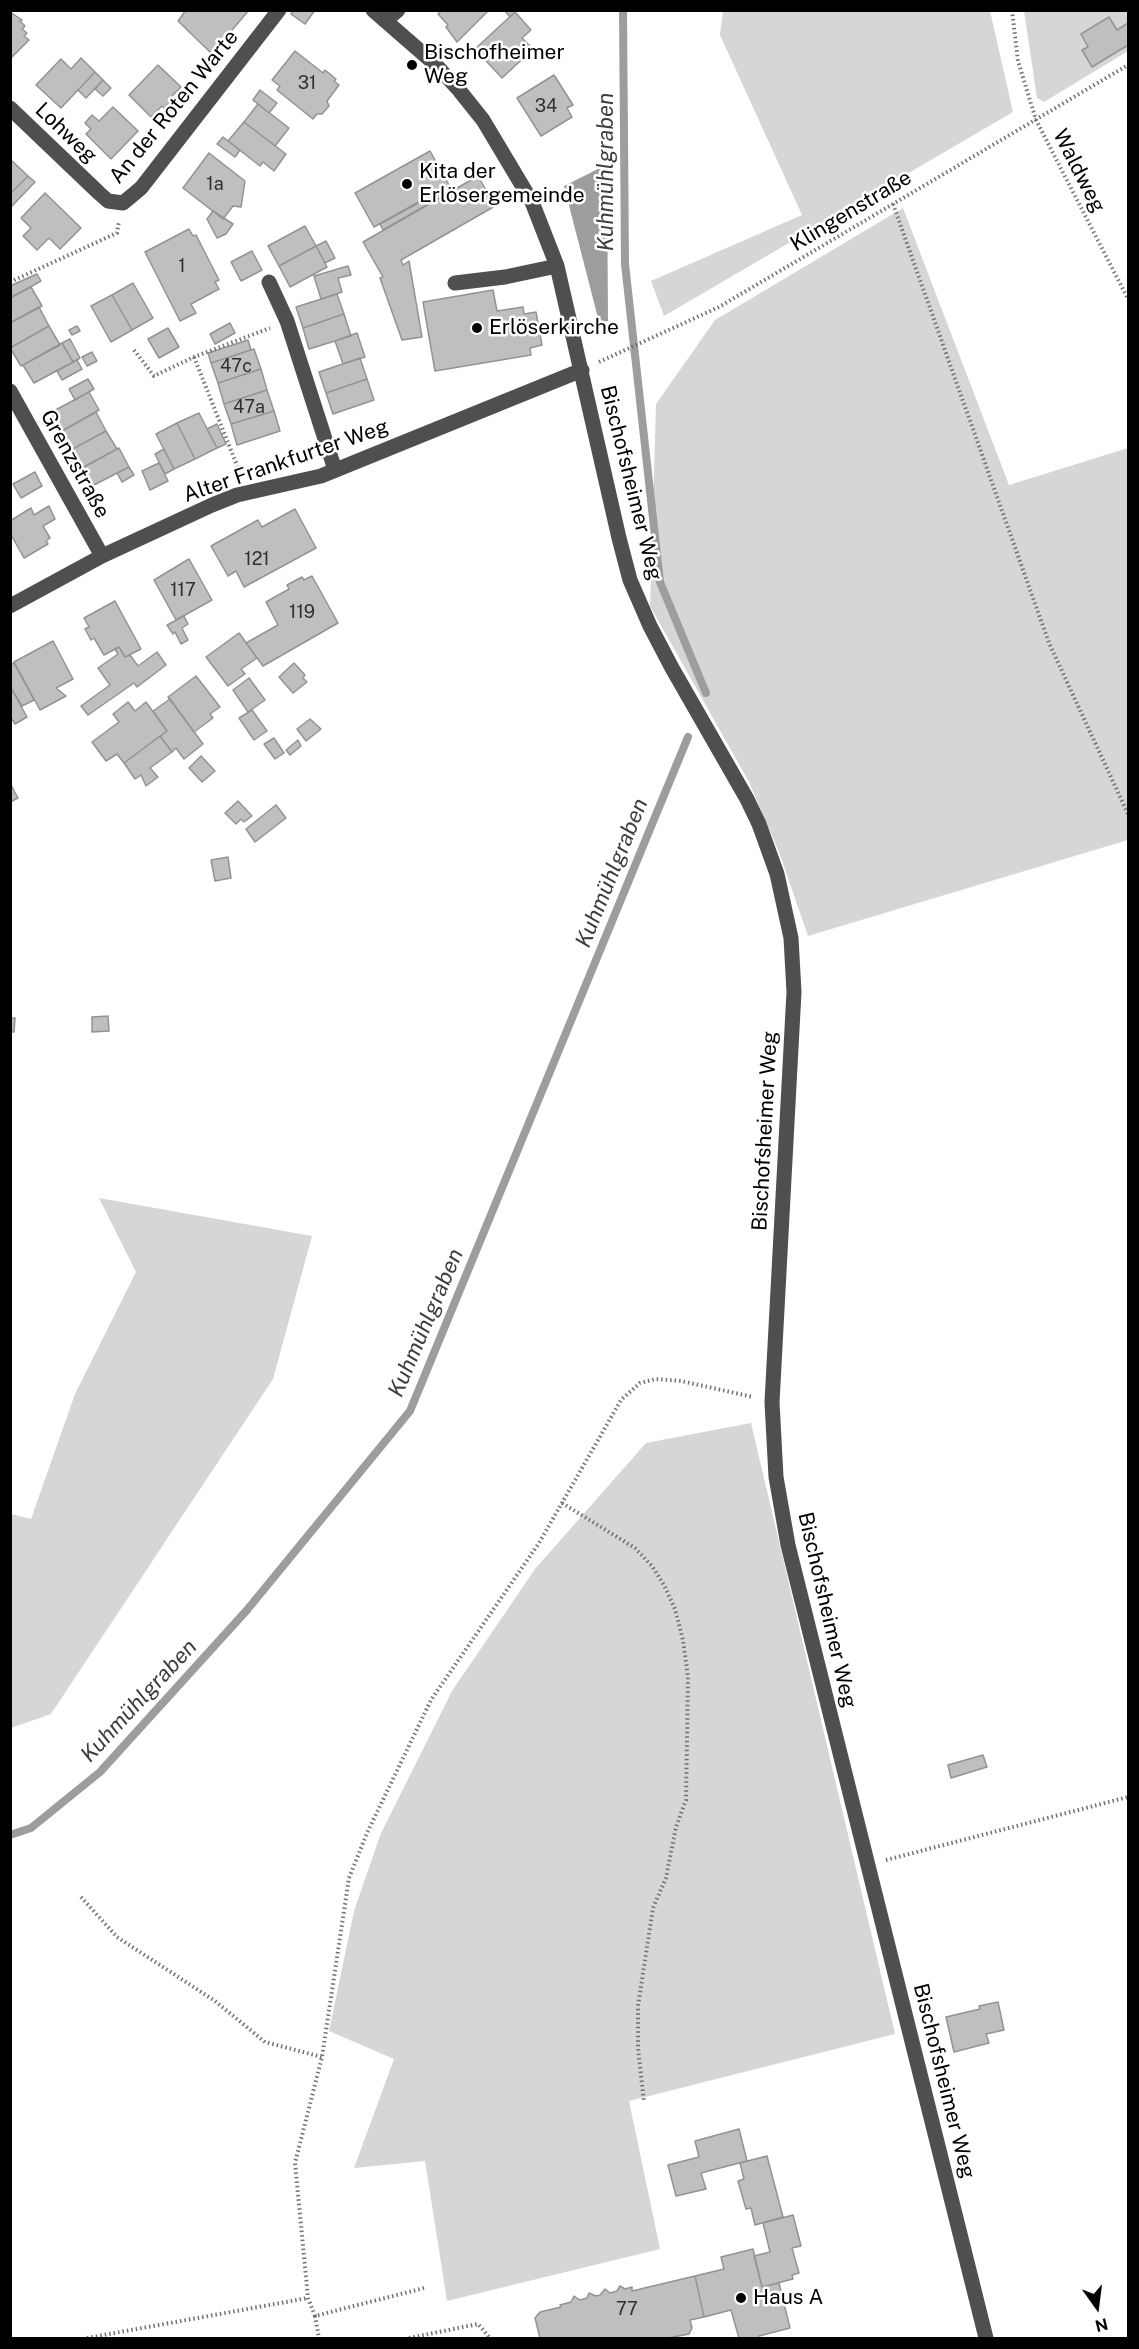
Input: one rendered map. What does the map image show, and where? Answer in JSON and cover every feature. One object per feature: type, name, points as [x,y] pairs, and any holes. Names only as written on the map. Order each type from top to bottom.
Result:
[{"type":"street","name":"An der Roten Warte","points":[[123,202],[141,188],[279,10]]},
{"type":"street","name":"Bischofsheimer Weg","points":[[373,10],[435,64],[483,120],[532,202],[557,266],[630,580],[650,626],[729,765],[759,824],[777,874],[791,938],[794,992],[772,1402],[776,1477],[789,1545],[986,2338]]},
{"type":"street","points":[[386,21],[398,10]]},
{"type":"street","name":"Lohweg","points":[[10,108],[99,194],[108,201],[123,202]]},
{"type":"street","points":[[455,283],[505,277],[557,266]]},
{"type":"street","points":[[269,282],[286,321],[335,470]]},
{"type":"street","name":"Alter Frankfurter Weg","points":[[10,606],[102,556],[212,505],[248,493],[307,480],[335,470],[582,370]]},
{"type":"street","name":"Grenzstraße","points":[[10,392],[102,556]]},
{"type":"path","name":"Waldweg","points":[[1012,10],[1017,61],[1036,120],[1128,299]]},
{"type":"path","name":"Klingenstraße","points":[[582,370],[719,307],[1128,65]]},
{"type":"path","points":[[10,282],[117,233],[123,202]]},
{"type":"path","points":[[893,204],[1049,643],[1128,814]]},
{"type":"path","points":[[134,351],[154,376],[194,357],[286,321]]},
{"type":"path","points":[[194,357],[248,493]]},
{"type":"path","points":[[319,2338],[315,2316],[308,2298],[296,2163],[322,2057],[349,1878],[367,1833],[431,1700],[539,1543],[621,1400],[640,1383],[656,1379],[681,1381],[772,1402]]},
{"type":"path","points":[[562,1503],[635,1548],[652,1566],[675,1609],[688,1677],[686,1800],[676,1827],[666,1878],[653,1908],[638,2006],[644,2102]]},
{"type":"path","points":[[868,1865],[1128,1797]]},
{"type":"path","points":[[81,1897],[117,1937],[214,2001],[265,2042],[322,2057]]},
{"type":"path","points":[[315,2316],[424,2288]]},
{"type":"path","points":[[87,2338],[308,2298]]},
{"type":"path","points":[[409,2338],[478,2324],[490,2338]]},
{"type":"shaded area","points":[[723,11],[990,11],[1013,112],[664,316],[651,281],[802,215],[720,35]]},
{"type":"shaded area","points":[[1024,11],[1128,11],[1128,51],[1044,102],[1037,98]]},
{"type":"shaded area","points":[[903,208],[1009,485],[1128,448],[1128,840],[808,936],[779,852],[749,782],[650,606],[656,404],[715,320]]},
{"type":"shaded area","points":[[99,1198],[312,1236],[273,1379],[51,1714],[11,1728],[11,1514],[31,1519],[75,1394],[136,1272]]},
{"type":"shaded area","points":[[751,1423],[895,2034],[629,2101],[660,2249],[447,2301],[425,2161],[354,2168],[394,2059],[329,2031],[354,1911],[381,1833],[452,1691],[535,1569],[646,1443]]},
{"type":"water","points":[[602,167],[607,173],[608,321],[599,322],[564,186]]},
{"type":"building","points":[[186,10],[249,10],[212,54],[178,21]]},
{"type":"building","points":[[294,10],[315,10],[305,24],[291,14]]},
{"type":"building","points":[[442,10],[489,10],[457,42],[446,27],[448,25],[438,14]]},
{"type":"building","points":[[504,10],[517,10],[510,17]]},
{"type":"building","points":[[10,12],[22,20],[20,21],[25,26],[22,29],[27,33],[24,36],[29,40],[11,58]]},
{"type":"building","points":[[515,12],[531,30],[522,38],[533,49],[502,78],[475,49]]},
{"type":"building","points":[[1109,17],[1117,30],[1128,23],[1128,45],[1092,67],[1082,50],[1088,47],[1081,34]]},
{"type":"building","points":[[295,51],[323,73],[325,70],[336,79],[334,81],[339,85],[327,101],[329,106],[313,119],[277,90],[280,86],[272,80]]},
{"type":"building","points":[[81,58],[95,72],[61,108],[36,85],[61,59],[71,69]]},
{"type":"building","points":[[158,65],[181,87],[164,108],[162,106],[151,117],[129,95]]},
{"type":"building","points":[[95,72],[103,80],[86,98],[78,90]]},
{"type":"building","points":[[554,75],[573,105],[567,108],[572,117],[541,136],[517,98]]},
{"type":"building","points":[[103,80],[111,88],[103,96],[95,89]]},
{"type":"building","points":[[260,90],[277,103],[269,113],[253,100]]},
{"type":"building","points":[[258,104],[289,128],[275,146],[244,122]]},
{"type":"building","points":[[113,107],[138,131],[111,159],[86,134],[91,129],[85,123],[92,115],[99,121]]},
{"type":"building","points":[[244,122],[286,154],[274,171],[263,162],[260,166],[228,141]]},
{"type":"building","points":[[223,137],[240,150],[235,157],[217,144]]},
{"type":"building","points":[[430,151],[449,185],[374,227],[355,193]]},
{"type":"building","points":[[209,153],[245,181],[241,207],[233,206],[223,219],[183,188]]},
{"type":"building","points":[[10,159],[28,176],[10,194]]},
{"type":"building","points":[[28,176],[35,182],[10,208],[10,194]]},
{"type":"building","points":[[478,176],[495,206],[401,260],[403,265],[409,261],[422,337],[402,340],[380,278],[383,277],[363,242]]},
{"type":"building","points":[[442,190],[444,195],[383,230],[380,224]]},
{"type":"building","points":[[45,193],[81,228],[60,249],[49,238],[37,250],[23,236],[31,228],[21,218]]},
{"type":"building","points":[[213,211],[233,224],[226,234],[217,238],[207,219]]},
{"type":"building","points":[[305,226],[316,246],[279,266],[268,246]]},
{"type":"building","points":[[189,229],[193,236],[196,235],[219,280],[215,282],[219,289],[191,304],[196,313],[180,321],[145,252]]},
{"type":"building","points":[[326,241],[335,258],[325,263],[316,246]]},
{"type":"building","points":[[316,246],[327,267],[290,287],[279,266]]},
{"type":"building","points":[[252,251],[262,270],[241,281],[231,262]]},
{"type":"building","points":[[348,266],[351,275],[338,278],[342,292],[321,299],[314,276]]},
{"type":"building","points":[[37,274],[41,281],[10,298],[10,286]]},
{"type":"building","points":[[133,283],[153,318],[132,330],[112,295]]},
{"type":"building","points":[[31,287],[42,306],[10,323],[10,298]]},
{"type":"building","points":[[493,290],[497,311],[523,307],[524,314],[536,312],[542,345],[530,348],[531,355],[435,371],[423,302]]},
{"type":"building","points":[[337,294],[344,314],[303,328],[296,307]]},
{"type":"building","points":[[112,295],[132,330],[111,342],[91,306]]},
{"type":"building","points":[[39,307],[49,326],[10,348],[10,323]]},
{"type":"building","points":[[344,314],[351,336],[309,349],[303,328]]},
{"type":"building","points":[[230,323],[235,333],[215,344],[210,334]]},
{"type":"building","points":[[49,326],[60,345],[21,366],[10,348]]},
{"type":"building","points":[[77,326],[80,331],[72,335],[69,330]]},
{"type":"building","points":[[168,328],[179,347],[159,358],[148,339]]},
{"type":"building","points":[[357,333],[365,357],[343,364],[335,341]]},
{"type":"building","points":[[70,339],[80,358],[73,362],[62,343]]},
{"type":"building","points":[[248,340],[251,350],[211,363],[208,353]]},
{"type":"building","points":[[62,343],[73,362],[34,383],[23,365]]},
{"type":"building","points":[[254,349],[261,369],[218,383],[211,363]]},
{"type":"building","points":[[92,352],[97,361],[87,366],[82,357]]},
{"type":"building","points":[[360,358],[367,379],[326,393],[319,372]]},
{"type":"building","points":[[77,360],[82,369],[62,380],[57,371]]},
{"type":"building","points":[[261,369],[267,390],[224,404],[218,383]]},
{"type":"building","points":[[88,379],[94,389],[75,400],[69,389]]},
{"type":"building","points":[[367,379],[374,400],[333,414],[326,393]]},
{"type":"building","points":[[267,390],[274,411],[231,424],[224,404]]},
{"type":"building","points":[[89,392],[99,410],[60,432],[50,413]]},
{"type":"building","points":[[274,411],[280,431],[237,445],[231,424]]},
{"type":"building","points":[[96,412],[106,431],[67,452],[57,434]]},
{"type":"building","points":[[199,413],[217,448],[195,459],[177,423]]},
{"type":"building","points":[[177,423],[195,459],[174,469],[156,434]]},
{"type":"building","points":[[217,424],[226,444],[217,448],[207,429]]},
{"type":"building","points":[[106,431],[117,449],[77,471],[67,452]]},
{"type":"building","points":[[119,448],[129,467],[90,487],[80,469]]},
{"type":"building","points":[[164,449],[174,469],[165,474],[155,454]]},
{"type":"building","points":[[159,463],[168,481],[150,490],[142,471]]},
{"type":"building","points":[[129,467],[134,475],[122,482],[117,473]]},
{"type":"building","points":[[35,472],[42,486],[21,498],[13,484]]},
{"type":"building","points":[[49,506],[55,519],[43,526],[50,538],[46,541],[48,544],[24,558],[10,533],[10,521],[31,508],[34,515]]},
{"type":"building","points":[[295,509],[316,548],[244,587],[236,571],[228,576],[211,546],[258,520],[262,527]]},
{"type":"building","points":[[189,559],[212,600],[176,620],[154,580]]},
{"type":"building","points":[[312,576],[338,623],[263,666],[246,643],[278,625],[266,602],[289,589],[287,585],[302,577],[304,580]]},
{"type":"building","points":[[115,601],[141,649],[125,657],[119,647],[104,655],[94,638],[91,640],[85,629],[89,627],[84,618]]},
{"type":"building","points":[[184,616],[188,624],[182,628],[188,640],[181,644],[175,632],[173,634],[167,625]]},
{"type":"building","points":[[239,633],[257,658],[241,669],[245,674],[228,686],[206,657]]},
{"type":"building","points":[[53,641],[73,679],[56,688],[66,696],[40,710],[14,662]]},
{"type":"building","points":[[119,647],[125,657],[130,655],[138,666],[157,652],[166,665],[137,687],[134,683],[88,715],[81,706],[110,685],[98,668],[118,654],[115,649]]},
{"type":"building","points":[[14,663],[34,700],[22,706],[10,686],[10,665]]},
{"type":"building","points":[[294,663],[305,675],[303,678],[307,682],[293,693],[279,677]]},
{"type":"building","points":[[196,676],[220,707],[210,714],[213,718],[194,732],[168,697]]},
{"type":"building","points":[[249,678],[265,700],[248,712],[233,690]]},
{"type":"building","points":[[10,686],[27,717],[15,724],[10,716]]},
{"type":"building","points":[[170,699],[203,744],[184,759],[176,748],[172,752],[160,736],[167,731],[153,711]]},
{"type":"building","points":[[128,702],[135,711],[146,702],[167,731],[124,763],[117,754],[106,761],[92,742],[119,722],[113,714]]},
{"type":"building","points":[[252,710],[267,731],[254,740],[239,718]]},
{"type":"building","points":[[310,719],[321,729],[306,741],[297,729]]},
{"type":"building","points":[[160,736],[172,752],[150,768],[158,777],[146,786],[141,775],[135,779],[124,763]]},
{"type":"building","points":[[274,738],[284,753],[275,759],[264,744]]},
{"type":"building","points":[[298,740],[301,746],[290,755],[286,750]]},
{"type":"building","points":[[201,756],[215,771],[202,782],[189,768]]},
{"type":"building","points":[[10,783],[18,798],[10,802]]},
{"type":"building","points":[[238,801],[252,816],[244,822],[241,819],[236,824],[225,813]]},
{"type":"building","points":[[276,805],[286,818],[255,842],[246,829]]},
{"type":"building","points":[[228,857],[231,878],[215,881],[211,860]]},
{"type":"building","points":[[108,1016],[109,1031],[92,1032],[92,1017]]},
{"type":"building","points":[[10,1018],[15,1018],[14,1032],[10,1032]]},
{"type":"building","points":[[983,1755],[987,1767],[951,1778],[948,1765]]},
{"type":"building","points":[[998,2002],[1004,2030],[986,2034],[989,2043],[954,2052],[946,2017]]},
{"type":"building","points":[[739,2129],[747,2161],[701,2173],[706,2189],[676,2196],[668,2165],[699,2157],[695,2141]]},
{"type":"building","points":[[767,2156],[783,2217],[755,2225],[751,2208],[746,2209],[738,2181],[744,2179],[740,2163]]},
{"type":"building","points":[[793,2215],[801,2246],[792,2248],[799,2273],[792,2275],[793,2279],[762,2287],[754,2256],[770,2252],[763,2223]]},
{"type":"building","name":"Haus A","points":[[753,2249],[762,2287],[779,2283],[790,2328],[759,2336],[759,2338],[739,2338],[731,2310],[704,2317],[695,2276],[724,2269],[721,2257]]},
{"type":"building","points":[[695,2276],[704,2317],[690,2320],[692,2328],[689,2334],[668,2338],[540,2338],[535,2318],[540,2312],[571,2302],[574,2296],[580,2300],[587,2298],[589,2293],[600,2295],[605,2289],[610,2293],[617,2291],[620,2286],[625,2289],[632,2287],[632,2291]]},
{"type":"waterway","name":"Kuhmühlgraben","points":[[623,10],[625,264],[660,582],[706,693]]},
{"type":"waterway","name":"Kuhmühlgraben","points":[[10,1835],[31,1828],[100,1772],[247,1610],[410,1411],[688,737]]},
{"type":"place","name":"Bischofheimer Weg","points":[[412,65]]},
{"type":"place","name":"Kita der Erlösergemeinde","points":[[407,184]]},
{"type":"place","name":"Erlöserkirche","points":[[477,328]]},
{"type":"place","name":"Haus A","points":[[741,2298]]}]
